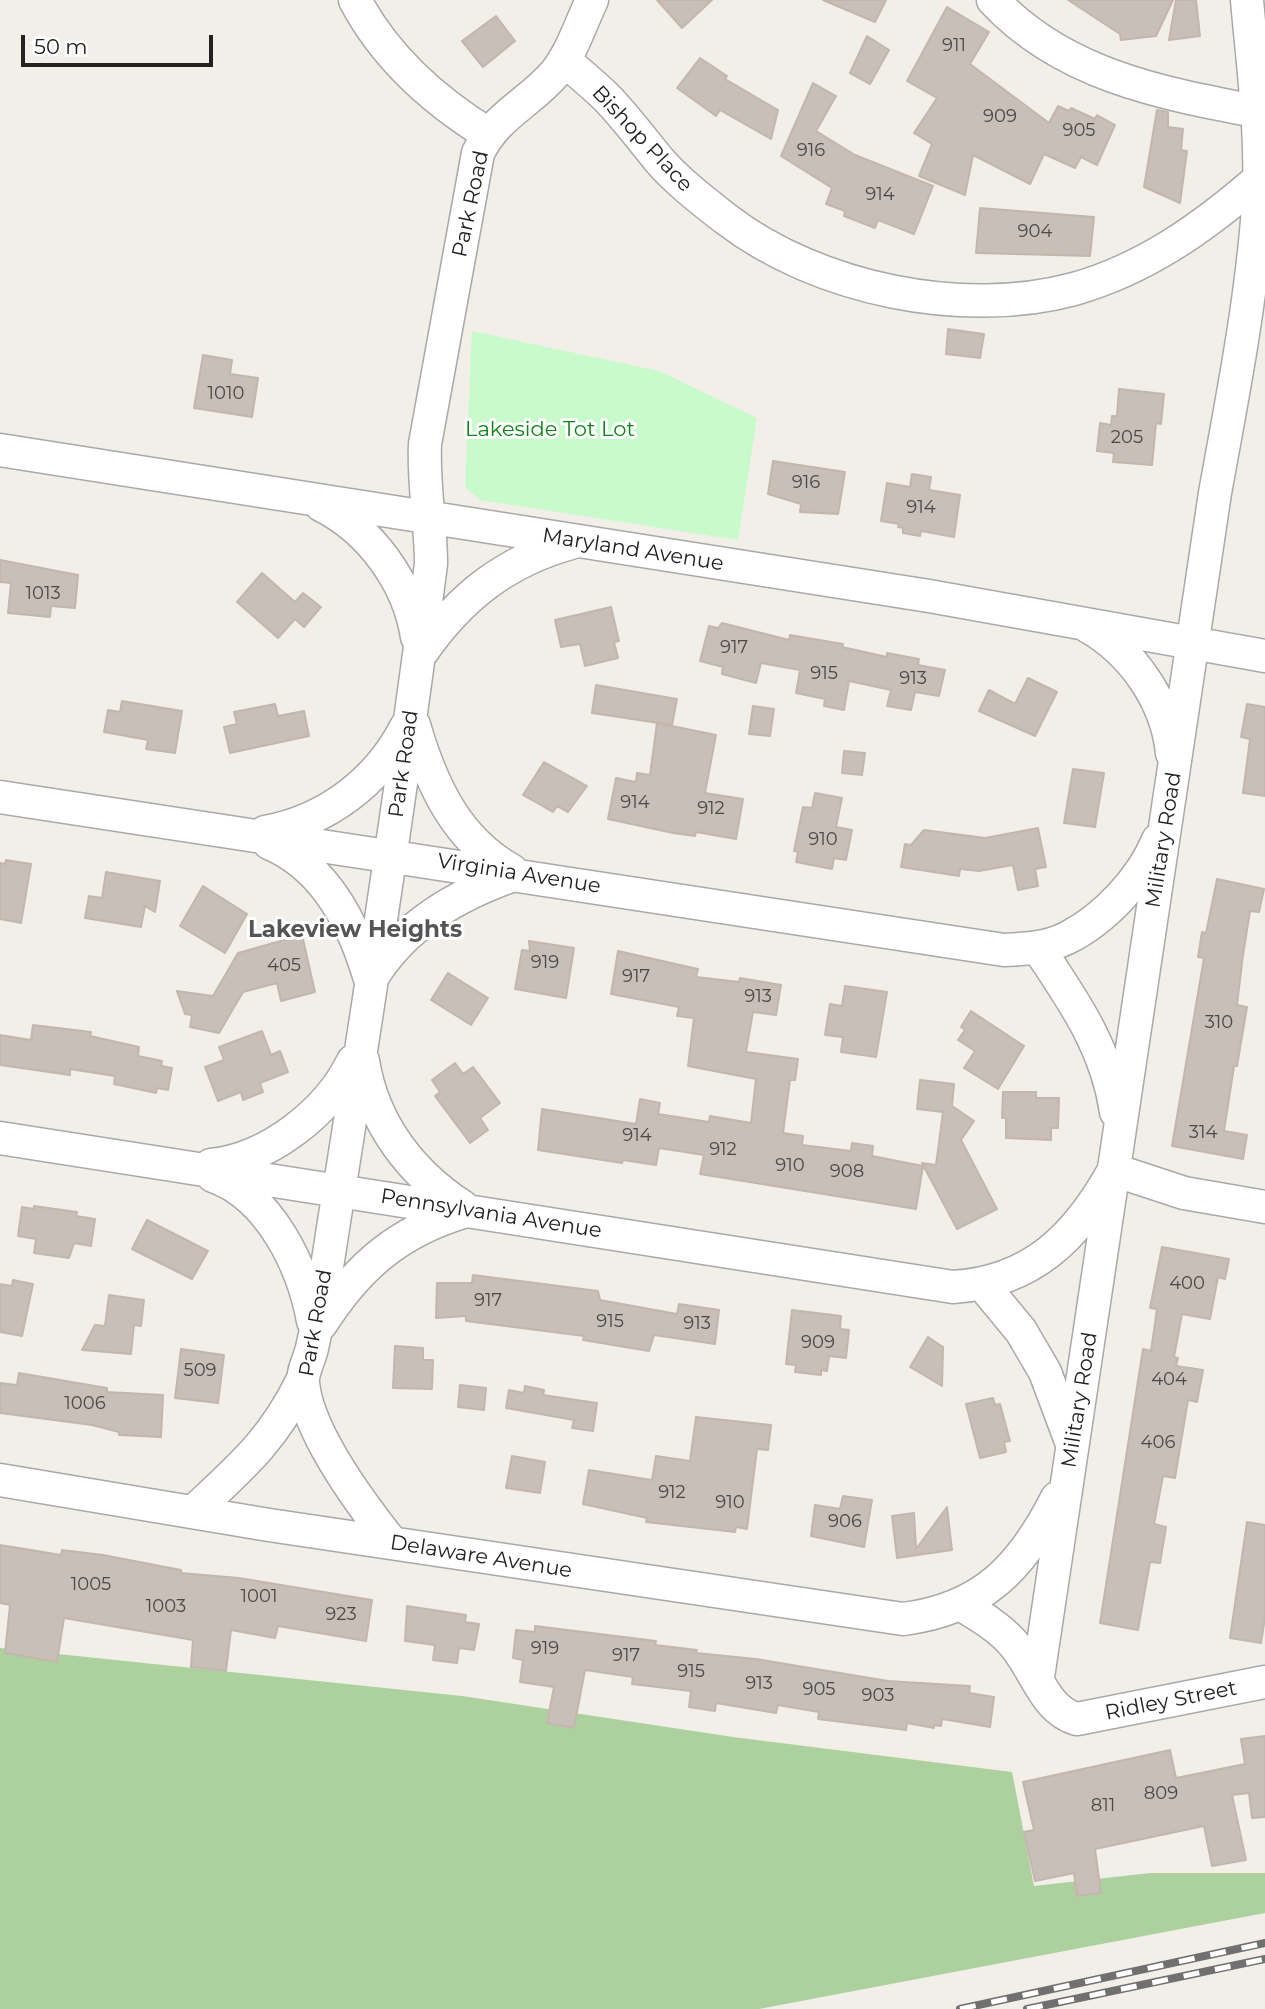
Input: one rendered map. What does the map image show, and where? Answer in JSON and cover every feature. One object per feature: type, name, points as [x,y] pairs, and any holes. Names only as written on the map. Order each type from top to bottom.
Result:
[{"type":"street","points":[[355,0],[396,60],[421,86],[488,134]]},
{"type":"street","name":"Park Road","points":[[392,1543],[361,1504],[331,1454],[313,1415],[302,1381],[315,1334],[339,1191],[411,716],[431,565],[424,477],[425,444],[478,153],[500,119],[535,94],[564,60],[592,0]]},
{"type":"street","points":[[993,0],[1035,37],[1075,62],[1111,78],[1148,89],[1261,112]]},
{"type":"street","name":"Military Road","points":[[1038,1677],[1215,494],[1245,331],[1259,179],[1261,112],[1247,0]]},
{"type":"street","name":"Bishop Place","points":[[564,60],[607,99],[659,160],[729,222],[773,249],[820,271],[879,289],[930,297],[982,299],[1074,289],[1123,271],[1169,248],[1212,219],[1259,179]]},
{"type":"street","name":"Maryland Avenue","points":[[0,450],[1078,621],[1265,656]]},
{"type":"street","points":[[309,499],[345,520],[387,565],[408,603],[419,656]]},
{"type":"street","points":[[419,656],[441,624],[467,597],[497,574],[531,556],[577,541]]},
{"type":"street","points":[[1078,621],[1110,642],[1148,684],[1165,723],[1174,775]]},
{"type":"street","points":[[250,835],[305,821],[344,799],[366,782],[390,754],[411,716]]},
{"type":"street","points":[[411,716],[433,778],[461,828],[480,847],[519,874]]},
{"type":"street","name":"Virginia Avenue","points":[[0,797],[1004,950],[1038,948],[1066,938],[1088,926],[1116,901],[1149,857],[1167,818]]},
{"type":"street","points":[[250,835],[300,860],[323,882],[344,912],[360,945],[370,981]]},
{"type":"street","points":[[370,981],[397,945],[426,919],[472,891],[519,874]]},
{"type":"street","points":[[1038,948],[1083,1014],[1100,1049],[1114,1094],[1120,1134]]},
{"type":"street","points":[[189,1167],[225,1163],[271,1145],[306,1120],[330,1097],[361,1046]]},
{"type":"street","points":[[361,1046],[366,1075],[378,1111],[392,1138],[413,1166],[439,1191],[468,1210]]},
{"type":"street","name":"Pennsylvania Avenue","points":[[0,1138],[953,1287],[983,1285],[1027,1268],[1063,1241],[1086,1217],[1114,1170]]},
{"type":"street","points":[[189,1167],[220,1178],[240,1191],[281,1237],[298,1269],[315,1334]]},
{"type":"street","points":[[1114,1170],[1184,1193],[1265,1207]]},
{"type":"street","points":[[315,1334],[345,1289],[367,1265],[400,1238],[436,1220],[468,1210]]},
{"type":"street","points":[[983,1285],[1021,1331],[1045,1372],[1071,1460]]},
{"type":"street","points":[[193,1512],[262,1447],[284,1417],[302,1381]]},
{"type":"street","name":"Delaware Avenue","points":[[0,1480],[392,1543],[903,1619],[933,1616],[962,1605],[1006,1573],[1026,1551],[1071,1460]]},
{"type":"street","points":[[962,1605],[988,1620],[1011,1640],[1038,1677]]},
{"type":"street","name":"Ridley Street","points":[[1038,1677],[1053,1706],[1063,1716],[1077,1719],[1265,1682]]},
{"type":"green space","name":"Lakeside Tot Lot","points":[[472,331],[659,371],[757,418],[738,540],[480,500],[465,487]]},
{"type":"green space","points":[[0,1648],[462,1696],[733,1737],[1012,1772],[1034,1886],[1150,1873],[1265,1873],[1265,1913],[759,2009],[0,2009]]},
{"type":"building","points":[[657,0],[712,0],[682,28]]},
{"type":"building","points":[[823,0],[886,0],[875,22]]},
{"type":"building","points":[[1068,0],[1173,0],[1156,36],[1121,40],[1120,34]]},
{"type":"building","points":[[1176,0],[1196,0],[1200,36],[1169,40]]},
{"type":"building","points":[[947,7],[989,32],[970,64],[1049,123],[1058,106],[1069,111],[1071,108],[1095,119],[1097,115],[1115,125],[1097,165],[1081,157],[1075,168],[1044,154],[1030,184],[973,155],[965,195],[919,176],[932,144],[914,133],[937,98],[907,81]]},
{"type":"building","points":[[496,16],[515,41],[483,67],[462,41]]},
{"type":"building","points":[[867,36],[889,50],[870,84],[850,73]]},
{"type":"building","points":[[700,58],[727,76],[725,79],[778,110],[771,139],[720,110],[716,116],[677,88]]},
{"type":"building","points":[[813,83],[836,96],[816,131],[855,155],[933,186],[914,234],[878,220],[875,228],[844,216],[845,211],[826,204],[832,188],[781,156]]},
{"type":"building","points":[[1157,110],[1168,112],[1168,127],[1183,129],[1181,150],[1187,151],[1180,203],[1144,187]]},
{"type":"building","points":[[980,208],[1094,217],[1090,256],[976,253]]},
{"type":"building","points":[[948,329],[984,334],[980,358],[946,354]]},
{"type":"building","points":[[203,355],[232,360],[230,374],[258,378],[252,417],[194,408]]},
{"type":"building","points":[[1119,389],[1164,394],[1161,424],[1156,423],[1152,465],[1113,462],[1114,453],[1097,451],[1100,423],[1111,425],[1112,416],[1117,416]]},
{"type":"building","points":[[773,461],[845,472],[838,514],[800,512],[801,504],[768,494]]},
{"type":"building","points":[[912,474],[931,477],[929,490],[960,495],[954,537],[921,531],[920,536],[903,533],[903,528],[898,527],[899,524],[881,521],[887,483],[910,487]]},
{"type":"building","points":[[0,560],[78,575],[75,608],[51,606],[50,617],[8,613],[11,583],[0,582]]},
{"type":"building","points":[[262,573],[295,602],[303,593],[321,607],[304,627],[295,619],[278,638],[237,602]]},
{"type":"building","points":[[611,607],[619,641],[614,642],[618,658],[585,666],[580,644],[561,647],[555,620]]},
{"type":"building","points":[[722,623],[789,640],[790,635],[843,644],[842,647],[887,657],[887,653],[919,659],[918,665],[945,670],[939,696],[915,692],[911,710],[887,706],[891,690],[849,681],[844,710],[824,706],[825,699],[796,693],[800,670],[761,663],[756,683],[722,674],[723,667],[700,661],[709,626],[718,628]]},
{"type":"building","points":[[1028,678],[1057,692],[1035,736],[979,711],[989,690],[1015,704]]},
{"type":"building","points":[[596,685],[677,699],[672,725],[592,713]]},
{"type":"building","points":[[122,701],[182,711],[175,753],[146,749],[148,740],[104,732],[108,710],[120,712]]},
{"type":"building","points":[[275,704],[278,716],[304,711],[309,736],[230,753],[224,727],[237,724],[234,712]]},
{"type":"building","points":[[1247,704],[1265,707],[1265,796],[1243,793],[1250,739],[1241,737]]},
{"type":"building","points":[[753,706],[774,709],[770,736],[749,734]]},
{"type":"building","points":[[657,723],[716,735],[705,793],[743,799],[736,839],[696,832],[695,836],[673,833],[608,819],[616,778],[636,782],[637,773],[650,775]]},
{"type":"building","points":[[844,751],[865,753],[862,775],[842,773]]},
{"type":"building","points":[[544,762],[587,786],[568,812],[557,806],[553,812],[523,795]]},
{"type":"building","points":[[1073,769],[1104,773],[1095,827],[1064,823]]},
{"type":"building","points":[[815,793],[842,798],[836,827],[852,830],[846,860],[834,858],[832,869],[796,862],[798,852],[794,851],[803,807],[812,808]]},
{"type":"building","points":[[1038,828],[1046,867],[1035,869],[1038,886],[1018,890],[1013,865],[979,871],[960,869],[959,876],[901,867],[905,844],[911,845],[924,830],[985,838]]},
{"type":"building","points":[[6,860],[31,864],[21,923],[0,919],[0,863],[5,864]]},
{"type":"building","points":[[106,872],[160,881],[155,912],[145,906],[141,927],[85,918],[89,896],[102,898]]},
{"type":"building","points":[[1217,879],[1264,889],[1259,912],[1250,911],[1237,1005],[1247,1007],[1224,1131],[1247,1135],[1243,1159],[1172,1146],[1204,958],[1198,957],[1202,932],[1206,933]]},
{"type":"building","points":[[203,886],[247,914],[225,953],[180,926]]},
{"type":"building","points":[[302,935],[315,992],[281,1001],[277,983],[243,992],[219,1033],[190,1027],[192,1015],[185,1014],[177,991],[213,996],[238,953]]},
{"type":"building","points":[[529,941],[574,948],[566,998],[515,989],[522,950],[530,951]]},
{"type":"building","points":[[618,951],[698,969],[696,977],[739,982],[740,978],[781,985],[776,1015],[753,1012],[746,1052],[798,1059],[795,1080],[790,1080],[783,1133],[803,1136],[802,1145],[851,1151],[852,1143],[873,1146],[872,1156],[923,1166],[916,1209],[700,1174],[704,1155],[659,1148],[656,1165],[623,1160],[622,1163],[538,1150],[542,1109],[636,1124],[640,1099],[660,1103],[658,1114],[709,1122],[710,1116],[751,1123],[756,1079],[688,1066],[694,1018],[677,1016],[679,1007],[611,994]]},
{"type":"building","points":[[448,973],[488,998],[471,1025],[431,1000]]},
{"type":"building","points":[[845,986],[887,992],[876,1057],[841,1052],[843,1037],[825,1035],[830,1004],[842,1006]]},
{"type":"building","points":[[971,1011],[1024,1046],[998,1089],[964,1068],[975,1051],[958,1040],[965,1030],[961,1027]]},
{"type":"building","points":[[33,1025],[91,1032],[90,1036],[139,1047],[138,1056],[162,1061],[161,1066],[172,1068],[168,1090],[157,1088],[156,1093],[114,1084],[115,1076],[70,1069],[70,1075],[0,1065],[0,1035],[31,1040]]},
{"type":"building","points":[[262,1031],[271,1055],[280,1051],[288,1072],[260,1083],[263,1092],[243,1100],[241,1092],[218,1101],[205,1067],[224,1060],[219,1047]]},
{"type":"building","points":[[455,1063],[463,1074],[473,1067],[500,1103],[480,1118],[488,1130],[470,1143],[435,1096],[440,1092],[432,1080]]},
{"type":"building","points":[[920,1080],[954,1084],[952,1106],[974,1121],[961,1140],[997,1209],[957,1229],[922,1163],[936,1165],[943,1112],[917,1109]]},
{"type":"building","points":[[1003,1092],[1036,1092],[1036,1098],[1059,1098],[1058,1128],[1051,1128],[1051,1140],[1006,1138],[1006,1118],[1002,1118]]},
{"type":"building","points":[[34,1206],[77,1212],[76,1216],[95,1219],[91,1246],[74,1243],[69,1258],[34,1253],[36,1239],[18,1236],[22,1207],[34,1209]]},
{"type":"building","points":[[147,1220],[208,1251],[192,1279],[132,1249]]},
{"type":"building","points":[[1162,1247],[1229,1259],[1225,1279],[1218,1277],[1210,1319],[1182,1314],[1174,1357],[1178,1358],[1176,1366],[1203,1370],[1197,1402],[1188,1400],[1175,1478],[1163,1476],[1154,1524],[1166,1527],[1160,1563],[1150,1562],[1138,1630],[1100,1623],[1143,1349],[1151,1351],[1157,1309],[1150,1308]]},
{"type":"building","points":[[473,1275],[598,1291],[600,1300],[677,1314],[679,1304],[719,1310],[715,1344],[654,1335],[649,1351],[583,1340],[584,1336],[466,1321],[466,1316],[436,1318],[437,1283],[472,1283]]},
{"type":"building","points":[[13,1280],[33,1284],[22,1336],[0,1332],[0,1284],[12,1286]]},
{"type":"building","points":[[109,1295],[144,1300],[141,1326],[134,1325],[131,1354],[82,1350],[95,1325],[105,1326]]},
{"type":"building","points":[[792,1310],[841,1316],[840,1329],[849,1330],[846,1358],[829,1356],[827,1371],[821,1370],[821,1375],[795,1372],[796,1365],[786,1364]]},
{"type":"building","points":[[928,1337],[943,1347],[942,1386],[910,1367]]},
{"type":"building","points":[[395,1346],[423,1348],[423,1360],[433,1360],[432,1389],[393,1388]]},
{"type":"building","points":[[181,1349],[224,1355],[218,1403],[175,1398]]},
{"type":"building","points":[[19,1373],[107,1388],[107,1392],[163,1395],[161,1437],[119,1435],[119,1432],[92,1425],[0,1413],[0,1383],[17,1385]]},
{"type":"building","points":[[460,1385],[486,1388],[484,1410],[458,1407]]},
{"type":"building","points":[[525,1386],[544,1390],[543,1395],[597,1403],[593,1431],[572,1428],[574,1420],[506,1408],[509,1390],[524,1393]]},
{"type":"building","points":[[993,1398],[995,1405],[1000,1404],[1010,1441],[1004,1442],[1006,1452],[980,1458],[966,1404]]},
{"type":"building","points":[[696,1417],[771,1425],[768,1450],[757,1449],[747,1529],[736,1527],[735,1532],[646,1522],[647,1518],[583,1504],[589,1470],[652,1480],[656,1456],[690,1461]]},
{"type":"building","points":[[512,1456],[545,1462],[540,1493],[506,1488]]},
{"type":"building","points":[[843,1496],[872,1500],[864,1547],[811,1536],[815,1505],[840,1509]]},
{"type":"building","points":[[947,1507],[952,1550],[897,1558],[892,1516],[914,1513],[916,1549]]},
{"type":"building","points":[[1247,1522],[1265,1525],[1265,1617],[1261,1643],[1230,1638]]},
{"type":"building","points":[[0,1545],[61,1555],[62,1550],[103,1555],[181,1570],[181,1573],[239,1578],[372,1600],[366,1641],[278,1626],[275,1638],[231,1630],[226,1671],[191,1667],[193,1640],[64,1618],[57,1662],[5,1653],[10,1605],[0,1603]]},
{"type":"building","points":[[407,1606],[466,1615],[465,1622],[479,1624],[474,1650],[459,1648],[457,1663],[433,1660],[435,1645],[405,1641]]},
{"type":"building","points":[[535,1626],[656,1641],[655,1645],[697,1650],[696,1653],[756,1659],[888,1681],[970,1686],[969,1693],[994,1697],[990,1727],[942,1719],[941,1726],[934,1725],[934,1728],[907,1723],[906,1730],[818,1719],[819,1712],[778,1705],[776,1713],[716,1703],[715,1711],[689,1707],[691,1691],[632,1684],[633,1677],[585,1670],[574,1728],[547,1723],[554,1687],[520,1682],[523,1660],[513,1658],[516,1630],[535,1632]]},
{"type":"building","points":[[1265,1736],[1265,1817],[1252,1818],[1249,1793],[1232,1795],[1246,1860],[1212,1866],[1204,1826],[1095,1849],[1101,1893],[1077,1896],[1074,1873],[1035,1881],[1024,1832],[1034,1830],[1023,1782],[1170,1750],[1176,1778],[1245,1764],[1241,1739]]},
{"type":"railway","points":[[960,2009],[1265,1943]]},
{"type":"railway","points":[[1027,2009],[1265,1959]]},
{"type":"district","name":"Lakeview Heights","points":[[355,930]]}]
